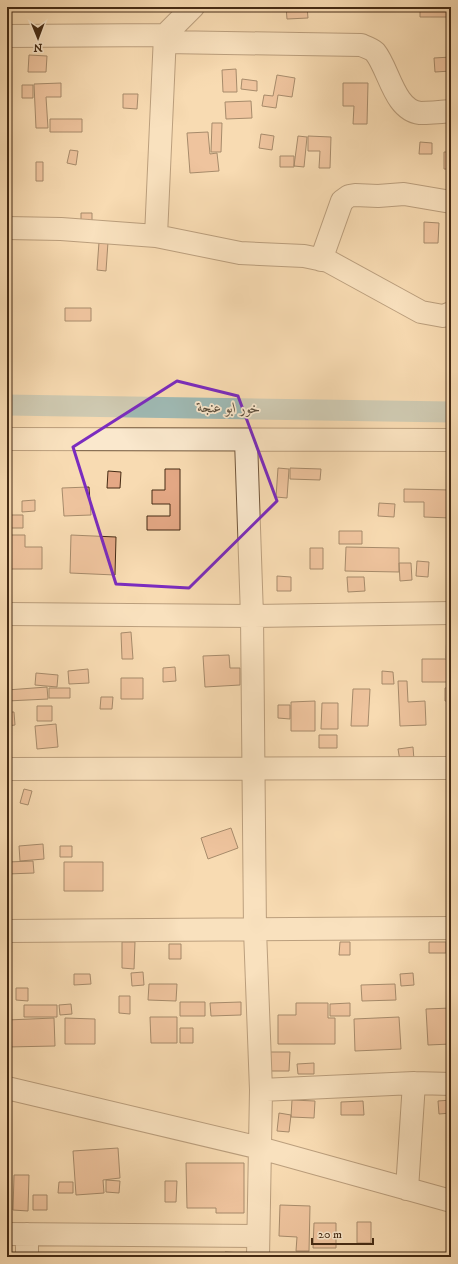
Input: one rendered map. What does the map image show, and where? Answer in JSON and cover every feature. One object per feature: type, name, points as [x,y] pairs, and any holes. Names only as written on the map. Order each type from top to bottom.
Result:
[{"type":"street","points":[[156,236],[165,39],[193,7]]},
{"type":"street","points":[[7,36],[361,45],[374,51],[401,102],[408,108],[418,113],[451,111]]},
{"type":"street","points":[[322,260],[342,201],[349,196],[404,194],[451,202]]},
{"type":"street","points":[[7,228],[61,229],[156,236],[240,253],[304,256],[328,261],[421,312],[443,316],[451,313]]},
{"type":"street","points":[[7,439],[451,440]]},
{"type":"street","points":[[27,1257],[17,1234],[258,1246],[261,1090],[255,930],[252,616],[246,440]]},
{"type":"street","points":[[7,614],[252,616],[451,613]]},
{"type":"street","points":[[7,769],[451,768]]},
{"type":"street","points":[[7,931],[451,928]]},
{"type":"street","points":[[261,1090],[414,1083],[451,1084]]},
{"type":"street","points":[[407,1189],[414,1083]]},
{"type":"street","points":[[7,1088],[260,1148],[451,1201]]},
{"type":"highlighted area","points":[[177,381],[238,396],[277,501],[189,588],[116,584],[73,447]]},
{"type":"building","points":[[286,7],[307,7],[308,18],[287,19]]},
{"type":"building","points":[[420,7],[447,7],[447,17],[420,17]]},
{"type":"building","points":[[29,55],[47,56],[46,72],[28,72]]},
{"type":"building","points":[[451,57],[451,71],[435,72],[434,58]]},
{"type":"building","points":[[236,69],[237,92],[223,92],[222,70]]},
{"type":"building","points":[[277,75],[295,78],[292,97],[278,95],[276,108],[262,106],[264,95],[273,96]]},
{"type":"building","points":[[7,79],[10,79],[9,106],[7,106]]},
{"type":"building","points":[[242,79],[257,81],[257,91],[241,89]]},
{"type":"building","points":[[61,83],[61,97],[46,97],[48,128],[36,128],[34,84]]},
{"type":"building","points":[[343,83],[368,83],[367,124],[353,124],[354,106],[343,106]]},
{"type":"building","points":[[22,85],[33,85],[33,98],[22,98]]},
{"type":"building","points":[[448,90],[451,90],[451,109],[447,109]]},
{"type":"building","points":[[123,94],[138,94],[137,109],[123,108]]},
{"type":"building","points":[[251,101],[252,118],[226,119],[225,102]]},
{"type":"building","points":[[50,119],[82,119],[82,132],[50,132]]},
{"type":"building","points":[[212,123],[222,123],[221,152],[211,152]]},
{"type":"building","points":[[208,132],[210,154],[217,153],[219,171],[190,173],[187,133]]},
{"type":"building","points":[[261,134],[274,136],[272,150],[259,148]]},
{"type":"building","points":[[298,136],[307,137],[304,167],[294,166]]},
{"type":"building","points":[[308,136],[331,137],[330,168],[319,168],[320,151],[308,151]]},
{"type":"building","points":[[420,142],[432,143],[432,154],[419,154]]},
{"type":"building","points":[[70,150],[78,151],[76,165],[67,163]]},
{"type":"building","points":[[444,152],[451,152],[451,169],[444,169]]},
{"type":"building","points":[[280,156],[294,156],[294,167],[280,167]]},
{"type":"building","points":[[36,162],[43,162],[43,181],[36,181]]},
{"type":"building","points":[[81,213],[92,213],[92,230],[81,230]]},
{"type":"building","points":[[424,222],[439,223],[438,243],[424,243]]},
{"type":"building","points":[[99,242],[108,242],[106,271],[97,270]]},
{"type":"building","points":[[65,308],[91,308],[91,321],[65,321]]},
{"type":"building","points":[[278,468],[289,469],[287,498],[276,497]]},
{"type":"building","points":[[290,468],[321,469],[320,480],[290,479]]},
{"type":"building","points":[[165,469],[180,469],[180,530],[147,530],[147,516],[170,516],[170,504],[152,504],[152,490],[165,490]]},
{"type":"building","points":[[108,471],[121,472],[120,488],[107,488]]},
{"type":"building","points":[[89,487],[91,515],[64,516],[62,488]]},
{"type":"building","points":[[404,489],[451,490],[451,518],[424,517],[424,502],[404,502]]},
{"type":"building","points":[[35,500],[35,511],[22,512],[22,501]]},
{"type":"building","points":[[379,503],[395,504],[394,517],[378,516]]},
{"type":"building","points":[[7,515],[23,515],[23,528],[7,528]]},
{"type":"building","points":[[339,531],[362,531],[362,544],[339,544]]},
{"type":"building","points":[[7,535],[25,535],[25,547],[42,547],[42,569],[7,569]]},
{"type":"building","points":[[71,535],[116,537],[115,575],[70,573]]},
{"type":"building","points":[[346,547],[399,548],[399,572],[345,571]]},
{"type":"building","points":[[310,548],[323,548],[323,569],[310,569]]},
{"type":"building","points":[[417,561],[429,562],[428,577],[416,576]]},
{"type":"building","points":[[399,563],[411,563],[412,580],[400,581]]},
{"type":"building","points":[[277,576],[291,577],[291,591],[277,591]]},
{"type":"building","points":[[347,577],[364,577],[365,591],[348,592]]},
{"type":"building","points":[[7,582],[11,582],[11,596],[7,596]]},
{"type":"building","points":[[447,628],[451,628],[451,658],[446,658]]},
{"type":"building","points":[[131,632],[133,659],[122,659],[121,633]]},
{"type":"building","points":[[7,643],[11,643],[11,661],[7,662]]},
{"type":"building","points":[[229,655],[230,668],[240,668],[240,685],[205,687],[203,656]]},
{"type":"building","points":[[422,659],[451,659],[451,682],[422,682]]},
{"type":"building","points":[[175,667],[176,681],[163,682],[163,668]]},
{"type":"building","points":[[88,669],[89,683],[69,684],[68,671]]},
{"type":"building","points":[[382,671],[393,672],[394,684],[382,684]]},
{"type":"building","points":[[36,673],[58,675],[57,687],[35,685]]},
{"type":"building","points":[[121,678],[143,678],[143,699],[121,699]]},
{"type":"building","points":[[398,681],[407,681],[408,702],[425,701],[426,725],[400,726]]},
{"type":"building","points":[[47,687],[48,699],[7,701],[7,690]]},
{"type":"building","points":[[451,687],[451,701],[445,701],[445,688]]},
{"type":"building","points":[[49,688],[70,688],[70,698],[49,698]]},
{"type":"building","points":[[353,689],[370,689],[368,726],[351,726]]},
{"type":"building","points":[[101,697],[113,697],[112,709],[100,709]]},
{"type":"building","points":[[315,701],[315,731],[291,731],[291,702]]},
{"type":"building","points":[[322,703],[338,703],[338,729],[321,729]]},
{"type":"building","points":[[278,705],[290,705],[290,719],[278,718]]},
{"type":"building","points":[[37,706],[52,706],[52,721],[37,721]]},
{"type":"building","points":[[7,712],[14,712],[15,725],[7,726]]},
{"type":"building","points":[[56,724],[58,747],[37,749],[35,726]]},
{"type":"building","points":[[319,735],[337,735],[337,748],[319,748]]},
{"type":"building","points":[[413,747],[414,760],[400,761],[398,749]]},
{"type":"building","points":[[24,789],[32,791],[28,805],[20,803]]},
{"type":"building","points":[[231,828],[238,848],[208,859],[201,838]]},
{"type":"building","points":[[447,841],[451,841],[451,855],[447,855]]},
{"type":"building","points":[[43,844],[44,859],[20,861],[19,846]]},
{"type":"building","points":[[60,846],[72,846],[72,857],[60,857]]},
{"type":"building","points":[[33,861],[34,873],[7,874],[7,862]]},
{"type":"building","points":[[64,862],[103,862],[103,891],[64,891]]},
{"type":"building","points":[[122,942],[135,942],[134,969],[122,968]]},
{"type":"building","points":[[340,942],[350,942],[350,955],[339,955]]},
{"type":"building","points":[[429,942],[446,942],[446,953],[429,953]]},
{"type":"building","points":[[448,943],[451,943],[451,963],[449,964]]},
{"type":"building","points":[[169,944],[181,944],[181,959],[169,959]]},
{"type":"building","points":[[143,972],[144,985],[132,986],[131,973]]},
{"type":"building","points":[[413,973],[414,985],[401,986],[400,974]]},
{"type":"building","points":[[74,974],[90,974],[91,984],[74,985]]},
{"type":"building","points":[[149,984],[177,984],[176,1001],[148,1000]]},
{"type":"building","points":[[395,984],[396,1000],[362,1001],[361,985]]},
{"type":"building","points":[[16,988],[28,988],[28,1001],[16,1000]]},
{"type":"building","points":[[119,996],[130,996],[130,1014],[119,1013]]},
{"type":"building","points":[[180,1002],[205,1002],[205,1016],[180,1016]]},
{"type":"building","points":[[241,1002],[241,1015],[211,1016],[210,1003]]},
{"type":"building","points":[[296,1003],[328,1003],[328,1018],[335,1018],[335,1044],[278,1044],[278,1015],[296,1015]]},
{"type":"building","points":[[350,1003],[350,1016],[330,1016],[330,1004]]},
{"type":"building","points":[[71,1004],[72,1014],[60,1015],[59,1005]]},
{"type":"building","points":[[24,1005],[57,1005],[57,1017],[24,1017]]},
{"type":"building","points":[[451,1008],[451,1044],[428,1045],[426,1009]]},
{"type":"building","points":[[150,1017],[177,1017],[177,1043],[151,1043]]},
{"type":"building","points":[[399,1017],[401,1049],[355,1051],[354,1019]]},
{"type":"building","points":[[54,1018],[55,1046],[7,1047],[7,1020]]},
{"type":"building","points":[[65,1018],[95,1019],[95,1044],[65,1044]]},
{"type":"building","points":[[180,1028],[193,1028],[193,1043],[180,1043]]},
{"type":"building","points":[[270,1052],[290,1052],[289,1071],[270,1071]]},
{"type":"building","points":[[314,1063],[314,1074],[298,1074],[297,1064]]},
{"type":"building","points":[[292,1100],[315,1101],[314,1118],[291,1117]]},
{"type":"building","points":[[451,1100],[451,1113],[439,1114],[438,1101]]},
{"type":"building","points":[[363,1101],[364,1115],[341,1115],[341,1102]]},
{"type":"building","points":[[279,1113],[291,1115],[289,1132],[277,1131]]},
{"type":"building","points":[[7,1115],[9,1115],[9,1128],[7,1128]]},
{"type":"building","points":[[118,1148],[120,1178],[103,1180],[104,1193],[76,1195],[73,1151]]},
{"type":"building","points":[[186,1163],[244,1163],[244,1213],[216,1213],[216,1208],[187,1208]]},
{"type":"building","points":[[14,1175],[29,1175],[28,1211],[13,1210]]},
{"type":"building","points":[[106,1180],[120,1181],[119,1193],[106,1192]]},
{"type":"building","points":[[165,1181],[177,1181],[176,1202],[165,1202]]},
{"type":"building","points":[[59,1182],[73,1182],[73,1193],[58,1193]]},
{"type":"building","points":[[33,1195],[47,1195],[47,1210],[33,1210]]},
{"type":"building","points":[[280,1205],[310,1206],[309,1251],[296,1251],[297,1237],[279,1236]]},
{"type":"building","points":[[357,1222],[371,1222],[371,1243],[357,1243]]},
{"type":"building","points":[[314,1223],[336,1223],[336,1248],[313,1248]]},
{"type":"building","points":[[225,1252],[243,1253],[243,1257],[225,1257]]},
{"type":"waterway","name":"خور ابو عنجة","points":[[7,405],[451,412]]}]
